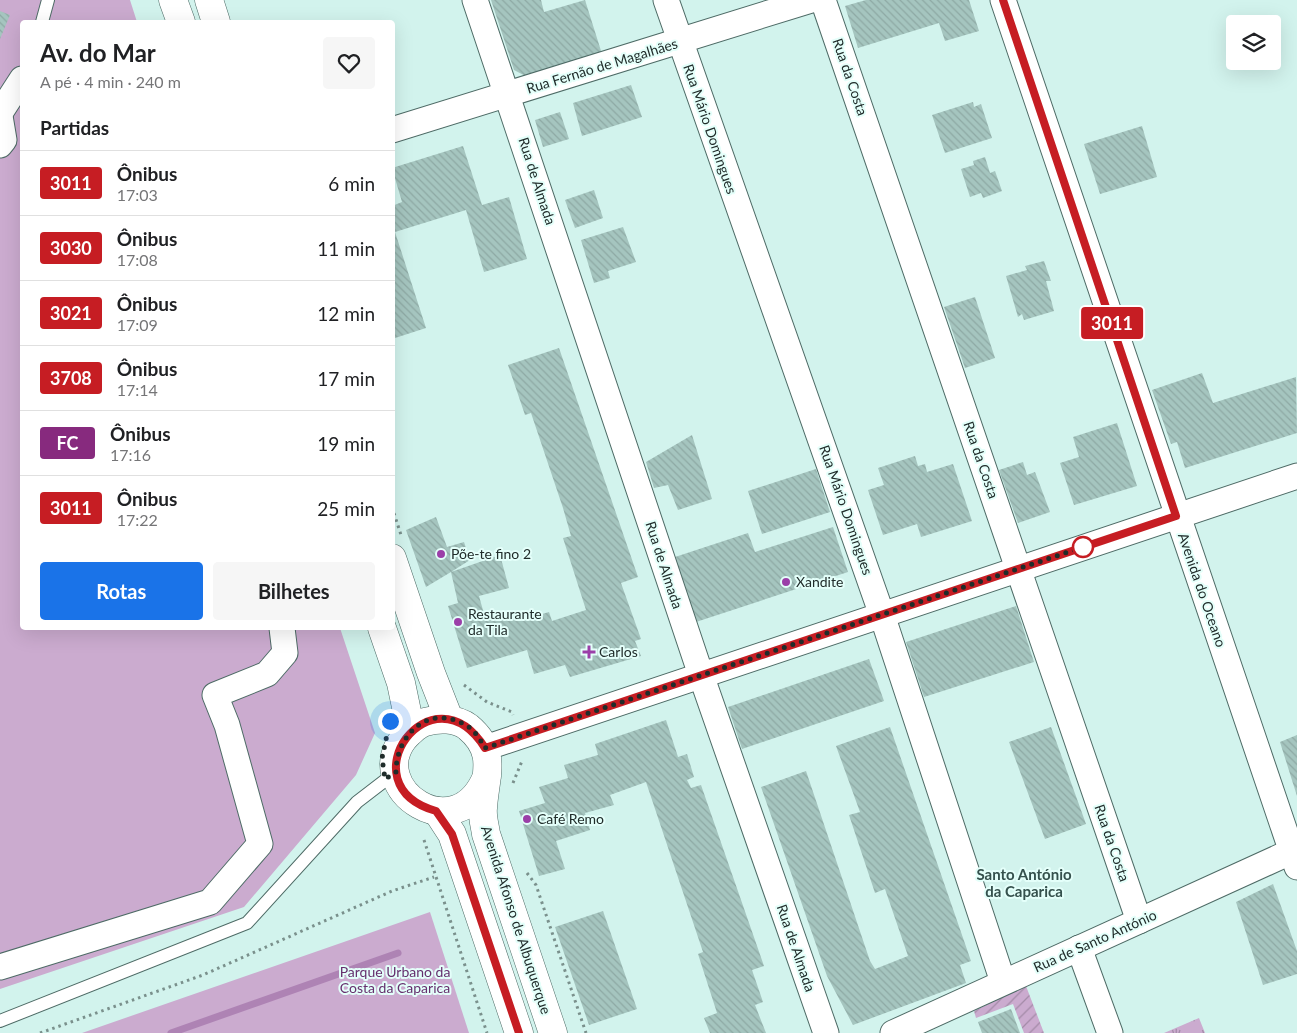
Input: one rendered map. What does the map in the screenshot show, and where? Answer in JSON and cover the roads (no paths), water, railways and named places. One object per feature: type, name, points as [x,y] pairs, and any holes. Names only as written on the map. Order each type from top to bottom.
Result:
[{"type":"main road","points":[[173,0],[180,20]]},
{"type":"main road","points":[[209,0],[215,20]]},
{"type":"main road","points":[[395,567],[431,673],[449,719]]},
{"type":"main road","points":[[383,630],[401,683],[411,730]]},
{"type":"main road","points":[[485,748],[477,734],[464,724],[449,719],[436,719],[422,723],[411,730],[401,743],[396,757],[396,772],[400,786],[409,798],[422,807],[436,811],[456,809],[473,800],[482,790],[499,783]]},
{"type":"main road","name":"Avenida Afonso de Albuquerque","points":[[485,748],[499,783],[483,809],[486,834],[553,1033]]},
{"type":"main road","points":[[436,811],[452,834],[519,1033]]},
{"type":"street","name":"Rua de Almada","points":[[475,0],[701,675],[826,1033]]},
{"type":"street","name":"Rua Mário Domingues","points":[[666,0],[882,614],[1003,982]]},
{"type":"street","name":"Rua Fernão de Magalhães","points":[[395,129],[811,0]]},
{"type":"street","name":"Rua da Costa","points":[[823,0],[1139,921]]},
{"type":"street","name":"Avenida do Oceano","points":[[1003,0],[1176,516],[1295,856]]},
{"type":"street","points":[[0,112],[20,82]]},
{"type":"street","points":[[0,116],[4,140],[0,145]]},
{"type":"street","points":[[485,748],[1297,476]]},
{"type":"street","points":[[0,967],[210,902],[260,844],[227,725],[215,695],[267,674],[284,653],[282,630]]},
{"type":"street","name":"Rua de Santo António","points":[[892,1033],[1139,921],[1295,856]]},
{"type":"street","points":[[1079,948],[1110,1033]]},
{"type":"lane","points":[[43,20],[48,0]]},
{"type":"lane","points":[[0,1021],[247,923],[357,802],[396,772]]},
{"type":"waterway","points":[[171,1033],[398,953]]},
{"type":"place","name":"Põe-te fino 2","points":[[441,554]]},
{"type":"place","name":"Xandite","points":[[786,582]]},
{"type":"place","name":"Restaurante da Tila","points":[[458,622]]},
{"type":"place","name":"Carlos","points":[[589,652]]},
{"type":"place","name":"Café Remo","points":[[527,819]]},
{"type":"district","name":"Santo António da Caparica","points":[[1024,884]]},
{"type":"park label","name":"Parque Urbano da Costa da Caparica","points":[[395,980]]}]
